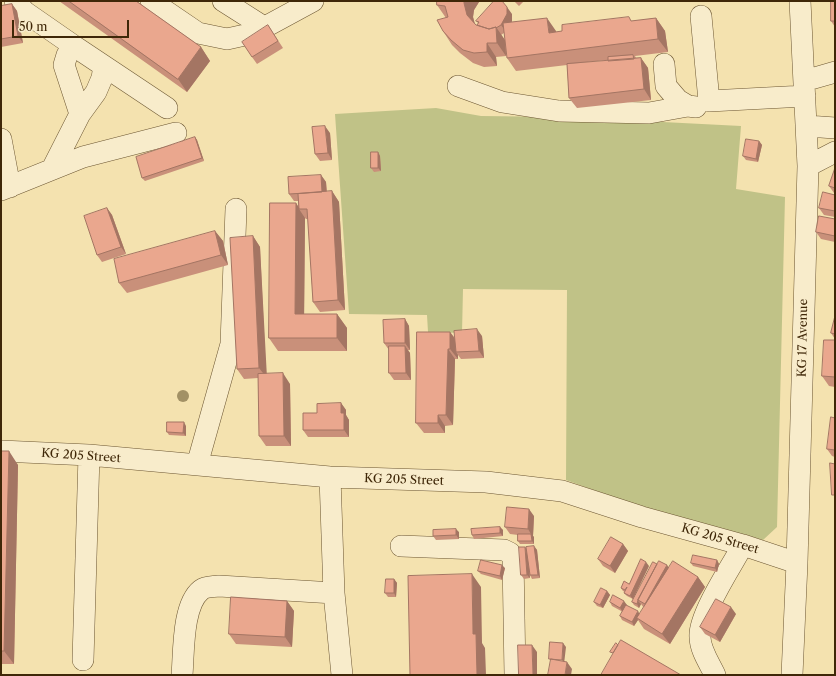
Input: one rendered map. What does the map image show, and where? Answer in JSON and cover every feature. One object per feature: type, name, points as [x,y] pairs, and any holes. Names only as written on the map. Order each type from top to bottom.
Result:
[{"type":"street","points":[[15,1],[25,12],[167,108]]},
{"type":"street","points":[[151,1],[198,33],[227,39],[254,33],[298,4]]},
{"type":"street","points":[[223,1],[264,27]]},
{"type":"street","name":"KG 17 Avenue","points":[[792,675],[797,563],[808,166],[800,1]]},
{"type":"street","points":[[702,16],[709,101]]},
{"type":"street","points":[[74,46],[67,55],[64,65],[80,114]]},
{"type":"street","points":[[664,64],[666,86],[678,100],[688,106]]},
{"type":"street","points":[[52,169],[80,114],[96,92],[102,78],[104,66]]},
{"type":"street","points":[[458,86],[502,102],[558,111],[649,113],[688,106],[699,107],[709,101],[805,88],[835,72]]},
{"type":"street","points":[[807,126],[835,128]]},
{"type":"street","points":[[1,139],[5,189],[84,157],[176,133]]},
{"type":"street","points":[[808,166],[835,152]]},
{"type":"street","points":[[197,465],[231,344],[236,209]]},
{"type":"street","name":"KG 205 Street","points":[[1,452],[89,455],[330,477],[486,482],[562,491],[642,518],[743,545],[797,563]]},
{"type":"street","points":[[83,660],[89,455]]},
{"type":"street","points":[[330,477],[334,593],[342,675]]},
{"type":"street","points":[[715,675],[702,647],[700,638],[701,625],[705,613],[743,545]]},
{"type":"street","points":[[401,546],[504,550],[510,553],[513,558],[515,675]]},
{"type":"street","points":[[182,675],[187,613],[194,598],[206,587],[219,586],[334,593]]},
{"type":"green space","points":[[436,108],[481,116],[565,117],[741,126],[736,189],[785,197],[777,527],[763,540],[632,504],[566,480],[567,290],[463,289],[462,333],[428,332],[427,315],[349,314],[335,114]]},
{"type":"building","points":[[69,1],[136,1],[201,47],[178,79]]},
{"type":"building","points":[[437,1],[464,1],[467,15],[476,25],[489,29],[496,27],[497,43],[487,43],[487,52],[474,53],[463,50],[443,31],[437,20],[448,17],[445,6],[437,5]]},
{"type":"building","points":[[494,1],[502,1],[507,7],[507,14],[501,25],[496,28],[489,29],[477,25],[479,22],[476,21]]},
{"type":"building","points":[[831,1],[835,1],[835,21],[831,21]]},
{"type":"building","points":[[12,4],[18,36],[1,39],[1,6]]},
{"type":"building","points":[[629,17],[631,21],[656,18],[658,39],[507,58],[503,23],[547,18],[549,33],[562,31],[562,25]]},
{"type":"building","points":[[268,25],[278,41],[252,57],[242,42]]},
{"type":"building","points":[[633,55],[634,59],[608,61],[608,57]]},
{"type":"building","points":[[641,58],[644,89],[569,98],[567,64]]},
{"type":"building","points":[[325,126],[328,153],[315,154],[312,127]]},
{"type":"building","points":[[195,137],[202,158],[142,178],[136,157]]},
{"type":"building","points":[[746,139],[759,141],[756,159],[743,156]]},
{"type":"building","points":[[371,152],[378,152],[378,168],[371,168]]},
{"type":"building","points":[[835,168],[835,188],[829,186]]},
{"type":"building","points":[[321,175],[322,192],[289,194],[288,177]]},
{"type":"building","points":[[332,191],[338,300],[313,302],[307,209],[299,209],[298,194]]},
{"type":"building","points":[[823,192],[835,195],[835,211],[819,208]]},
{"type":"building","points":[[270,203],[296,203],[295,314],[337,314],[337,338],[269,338]]},
{"type":"building","points":[[107,208],[121,247],[97,255],[84,216]]},
{"type":"building","points":[[819,216],[835,219],[835,236],[816,232]]},
{"type":"building","points":[[215,231],[221,255],[119,283],[114,259]]},
{"type":"building","points":[[253,236],[259,368],[237,369],[230,238]]},
{"type":"building","points":[[835,316],[835,334],[831,333]]},
{"type":"building","points":[[405,319],[405,343],[384,343],[383,320]]},
{"type":"building","points":[[477,329],[479,351],[456,352],[454,331]]},
{"type":"building","points":[[417,332],[450,332],[446,415],[438,415],[438,423],[416,423]]},
{"type":"building","points":[[824,340],[835,340],[835,377],[822,376]]},
{"type":"building","points":[[389,346],[405,346],[406,373],[389,373]]},
{"type":"building","points":[[283,373],[284,436],[259,436],[258,374]]},
{"type":"building","points":[[341,403],[341,413],[344,413],[344,430],[303,430],[303,413],[317,413],[317,404]]},
{"type":"building","points":[[831,417],[835,418],[835,450],[827,449]]},
{"type":"building","points":[[167,422],[184,422],[183,433],[167,432]]},
{"type":"building","points":[[1,451],[9,451],[4,651],[1,651]]},
{"type":"building","points":[[830,463],[835,464],[835,495],[832,495]]},
{"type":"building","points":[[507,507],[529,509],[528,529],[505,527]]},
{"type":"building","points":[[500,527],[500,533],[472,535],[471,529]]},
{"type":"building","points":[[456,529],[456,535],[433,536],[433,530]]},
{"type":"building","points":[[518,534],[531,534],[532,541],[518,541]]},
{"type":"building","points":[[611,537],[623,544],[610,566],[598,559]]},
{"type":"building","points":[[534,546],[538,575],[530,575],[526,547]]},
{"type":"building","points":[[519,547],[525,547],[527,575],[521,575]]},
{"type":"building","points":[[693,555],[717,560],[715,568],[691,563]]},
{"type":"building","points":[[641,559],[646,562],[630,596],[624,593],[627,587],[625,590],[621,588],[624,581],[629,584]]},
{"type":"building","points":[[481,560],[502,565],[500,576],[478,571]]},
{"type":"building","points":[[659,561],[667,565],[645,604],[638,600]]},
{"type":"building","points":[[673,561],[698,577],[662,634],[637,618]]},
{"type":"building","points":[[653,562],[657,564],[637,604],[632,602]]},
{"type":"building","points":[[472,574],[473,634],[476,634],[477,675],[410,675],[408,576]]},
{"type":"building","points":[[386,579],[394,579],[394,593],[385,593]]},
{"type":"building","points":[[601,588],[607,591],[600,605],[594,602]]},
{"type":"building","points":[[613,595],[624,601],[620,608],[610,602]]},
{"type":"building","points":[[231,597],[287,601],[285,637],[229,634]]},
{"type":"building","points":[[716,599],[731,607],[715,635],[700,627]]},
{"type":"building","points":[[626,605],[638,611],[632,622],[620,616]]},
{"type":"building","points":[[621,640],[681,675],[601,675]]},
{"type":"building","points":[[550,642],[563,643],[562,660],[549,659]]},
{"type":"building","points":[[616,643],[618,645],[613,653],[610,652]]},
{"type":"building","points":[[518,645],[532,645],[533,675],[519,675]]},
{"type":"building","points":[[551,659],[567,662],[565,675],[548,675]]}]
